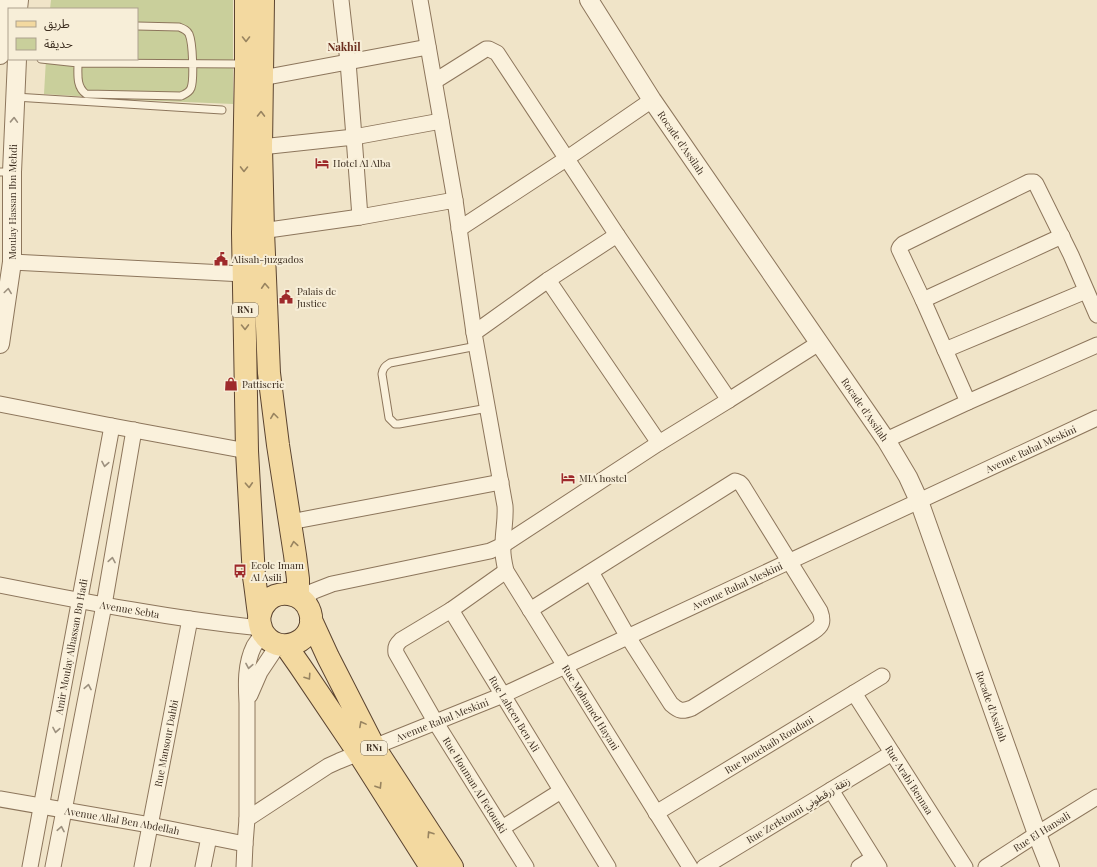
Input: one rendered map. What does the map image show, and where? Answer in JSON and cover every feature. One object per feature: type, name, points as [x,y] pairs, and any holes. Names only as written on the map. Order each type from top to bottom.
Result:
[{"type":"main road","name":"RN1","points":[[246,0],[246,64],[253,232],[278,445],[300,598],[309,608],[312,620],[366,750],[431,867]]},
{"type":"main road","name":"RN1","points":[[263,0],[261,147],[253,232],[244,274],[247,451],[254,577],[269,634],[305,672],[366,750],[452,867]]},
{"type":"main road","points":[[300,598],[291,594],[283,594],[276,595],[269,599],[261,612],[269,634],[292,645],[304,638],[308,633],[312,620]]},
{"type":"street","points":[[0,55],[3,0]]},
{"type":"street","points":[[341,0],[348,62],[360,217]]},
{"type":"street","name":"Rue Mohamed Hayani","points":[[420,0],[455,200],[476,339],[501,482],[506,516],[503,545],[506,571],[690,867]]},
{"type":"street","name":"Rocade d'Assilah","points":[[589,0],[652,100],[886,440],[908,477],[919,501],[1050,867]]},
{"type":"street","points":[[262,78],[428,47]]},
{"type":"street","points":[[434,81],[482,51],[489,49],[496,53],[729,400]]},
{"type":"street","name":"Moulay Hassan Ibn Mehdi","points":[[0,344],[12,262],[6,172],[17,60]]},
{"type":"street","points":[[459,229],[566,159],[652,100]]},
{"type":"street","points":[[261,147],[354,137],[441,120]]},
{"type":"street","points":[[968,402],[899,249],[901,245],[1030,182],[1034,182],[1071,255],[1097,315]]},
{"type":"street","points":[[253,232],[360,217],[455,200]]},
{"type":"street","points":[[476,339],[548,280],[617,235]]},
{"type":"street","points":[[923,300],[1062,236]]},
{"type":"street","points":[[12,262],[244,274]]},
{"type":"street","points":[[548,280],[659,443]]},
{"type":"street","points":[[945,350],[1086,291]]},
{"type":"street","points":[[300,598],[332,584],[480,554],[503,545],[659,443],[819,343]]},
{"type":"street","points":[[886,440],[1097,345]]},
{"type":"street","points":[[0,404],[247,451]]},
{"type":"street","name":"Avenue Rahal Meskini","points":[[247,819],[328,766],[503,695],[1095,418]]},
{"type":"street","name":"Amir Moulay Alhassan Bn Hadi","points":[[30,867],[112,426]]},
{"type":"street","points":[[53,867],[104,605],[134,430]]},
{"type":"street","points":[[290,522],[501,482]]},
{"type":"street","points":[[530,610],[735,482],[742,485],[822,617],[822,621],[819,626],[806,636],[692,708],[684,711],[678,710],[671,704],[628,637],[591,572]]},
{"type":"street","points":[[450,610],[506,571]]},
{"type":"street","name":"Avenue Sebta","points":[[0,585],[80,601],[269,634]]},
{"type":"street","name":"Rue Houman Al Fetouaki","points":[[450,610],[401,640],[395,648],[396,653],[436,723],[526,867]]},
{"type":"street","name":"Rue Lahcen Ben Ali","points":[[450,610],[608,867]]},
{"type":"street","name":"Rue Mansour Dahbi","points":[[142,867],[190,619]]},
{"type":"street","points":[[244,867],[244,844],[247,819],[246,685],[250,657],[254,647],[269,634]]},
{"type":"street","name":"Rue Bouchaib Roudani","points":[[656,813],[882,676]]},
{"type":"street","name":"Rue Arabi Bennaa","points":[[854,693],[965,867]]},
{"type":"street","name":"Rue Zerktouni زنقة زرقطوني","points":[[704,867],[892,753]]},
{"type":"street","points":[[832,790],[876,863],[859,867]]},
{"type":"street","points":[[502,828],[561,791]]},
{"type":"street","name":"Rue El Hansali","points":[[986,867],[1097,797]]},
{"type":"street","name":"Avenue Allal Ben Abdellah","points":[[0,799],[150,825],[244,844]]},
{"type":"street","points":[[203,867],[209,837]]},
{"type":"lane","points":[[78,63],[79,86],[86,94],[181,96],[188,93],[191,88],[193,64],[191,39],[188,33],[185,29],[179,27],[138,26]]},
{"type":"lane","points":[[51,60],[78,63],[246,64]]},
{"type":"lane","points":[[14,97],[222,110]]},
{"type":"lane","points":[[476,339],[385,366],[382,374],[389,418],[394,424],[399,424],[488,408]]},
{"type":"green space","points":[[51,0],[233,0],[233,104],[44,94],[46,60],[138,60],[138,8],[50,8]]},
{"type":"place","name":"Hotel Al Alba","points":[[322,163]]},
{"type":"place","name":"Alisah-juzgados","points":[[221,259]]},
{"type":"place","name":"Palais de Justice","points":[[286,297]]},
{"type":"place","name":"Pattiserie","points":[[231,384]]},
{"type":"place","name":"MIA hostel","points":[[568,478]]},
{"type":"place","name":"Ecole Imam Al Asili","points":[[240,571]]},
{"type":"district","name":"Nakhil","points":[[344,47]]}]
